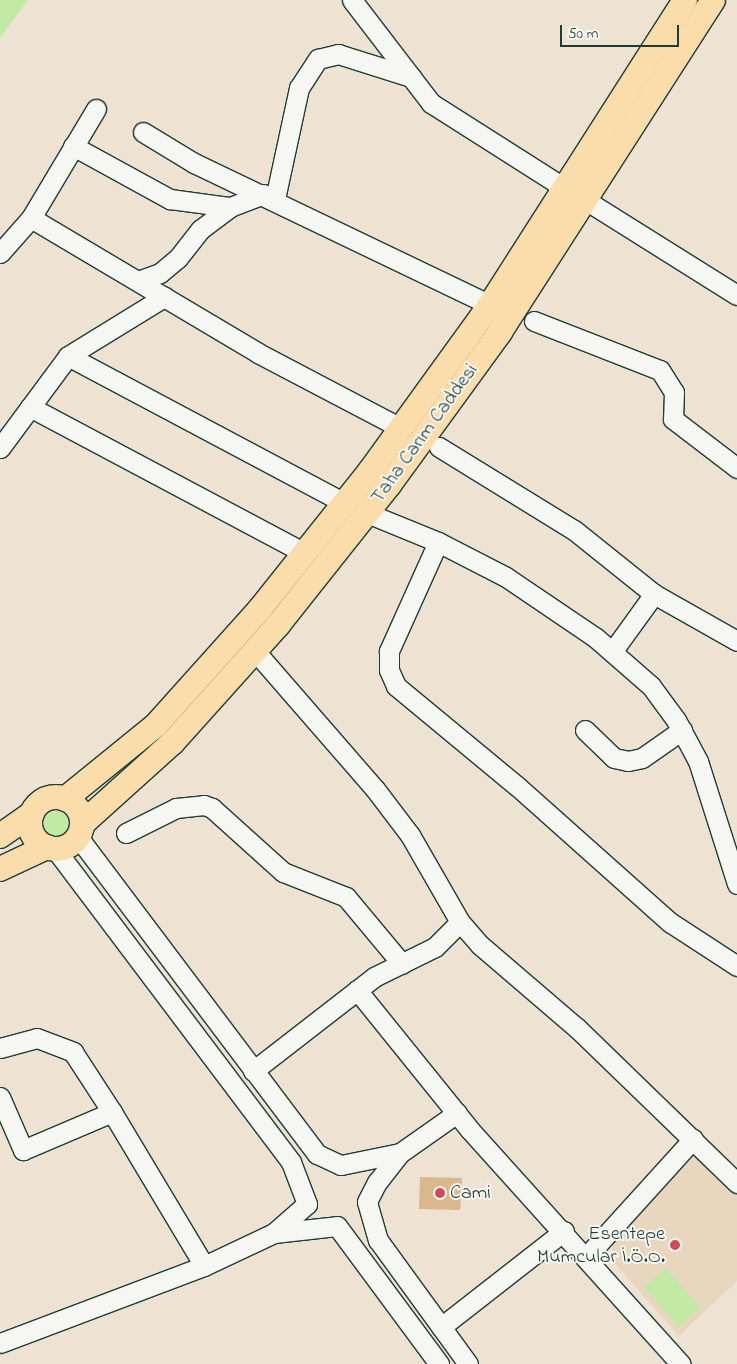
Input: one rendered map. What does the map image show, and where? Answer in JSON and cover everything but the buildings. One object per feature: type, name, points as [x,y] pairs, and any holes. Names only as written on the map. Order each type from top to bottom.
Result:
[{"type":"main road","name":"Taha Carım Caddesi","points":[[65,799],[156,725],[260,609],[345,503],[490,305],[566,189],[685,0]]},
{"type":"main road","name":"Taha Carım Caddesi","points":[[80,830],[173,742],[255,651],[367,513],[500,332],[586,201],[713,0]]},
{"type":"main road","points":[[0,836],[32,814],[49,798],[65,799],[78,809],[80,830],[68,846],[51,848],[0,869]]},
{"type":"main road","points":[[32,814],[35,838],[51,848]]},
{"type":"street","points":[[361,3],[431,103],[566,189]]},
{"type":"street","points":[[269,196],[300,88],[314,62],[338,54],[411,77]]},
{"type":"street","points":[[0,253],[31,218],[96,109]]},
{"type":"street","points":[[143,132],[194,163],[269,196],[490,305]]},
{"type":"street","points":[[74,146],[170,199],[230,207]]},
{"type":"street","points":[[138,281],[160,273],[178,258],[201,229],[230,207],[269,196]]},
{"type":"street","points":[[586,201],[737,295]]},
{"type":"street","points":[[31,218],[258,353],[401,428]]},
{"type":"street","points":[[0,448],[68,356],[164,297]]},
{"type":"street","points":[[534,321],[660,370],[674,392],[673,419],[737,468]]},
{"type":"street","points":[[68,356],[345,503]]},
{"type":"street","points":[[30,407],[305,553]]},
{"type":"street","points":[[439,447],[574,530],[654,594],[737,641]]},
{"type":"street","points":[[367,513],[438,542],[536,596],[612,652],[650,686],[682,730],[708,784],[737,884]]},
{"type":"street","points":[[438,542],[389,651],[389,670],[396,686],[531,799],[671,923],[737,966]]},
{"type":"street","points":[[612,652],[654,594]]},
{"type":"street","points":[[255,651],[376,788],[410,835],[460,922],[693,1139],[737,1184]]},
{"type":"street","points":[[585,730],[614,758],[628,761],[642,758],[682,730]]},
{"type":"street","points":[[126,833],[176,808],[204,805],[212,808],[283,872],[346,897],[402,964]]},
{"type":"street","points":[[80,830],[308,1146],[325,1160],[359,1174],[366,1187],[367,1202],[378,1240],[469,1364]]},
{"type":"street","points":[[51,848],[291,1162],[307,1204],[318,1220],[337,1226],[440,1364]]},
{"type":"street","points":[[253,1072],[374,977],[435,947],[460,922]]},
{"type":"street","points":[[357,990],[458,1113],[681,1364]]},
{"type":"street","points":[[0,1048],[37,1038],[73,1052],[112,1112],[204,1266]]},
{"type":"street","points":[[0,1097],[23,1150],[112,1112]]},
{"type":"street","points":[[274,1233],[337,1226],[356,1220],[377,1182],[400,1153],[458,1113]]},
{"type":"street","points":[[587,1256],[693,1139]]},
{"type":"street","points":[[307,1204],[306,1194],[314,1175],[326,1167],[400,1153]]},
{"type":"street","points":[[0,1343],[204,1266],[274,1233],[307,1204]]},
{"type":"street","points":[[442,1327],[564,1231]]},
{"type":"shaded area","name":"Esentepe Mumcular İ.Ö.O.","points":[[699,1152],[737,1197],[737,1281],[679,1336],[611,1259],[615,1232]]},
{"type":"green space","points":[[0,0],[28,0],[0,38]]},
{"type":"green space","points":[[56,808],[66,813],[71,823],[66,833],[56,838],[46,833],[41,823],[46,813]]},
{"type":"green space","points":[[666,1268],[700,1308],[678,1327],[644,1287]]},
{"type":"place","name":"Cami","points":[[440,1193]]},
{"type":"place","name":"Esentepe Mumcular İ.Ö.O.","points":[[675,1245]]}]
